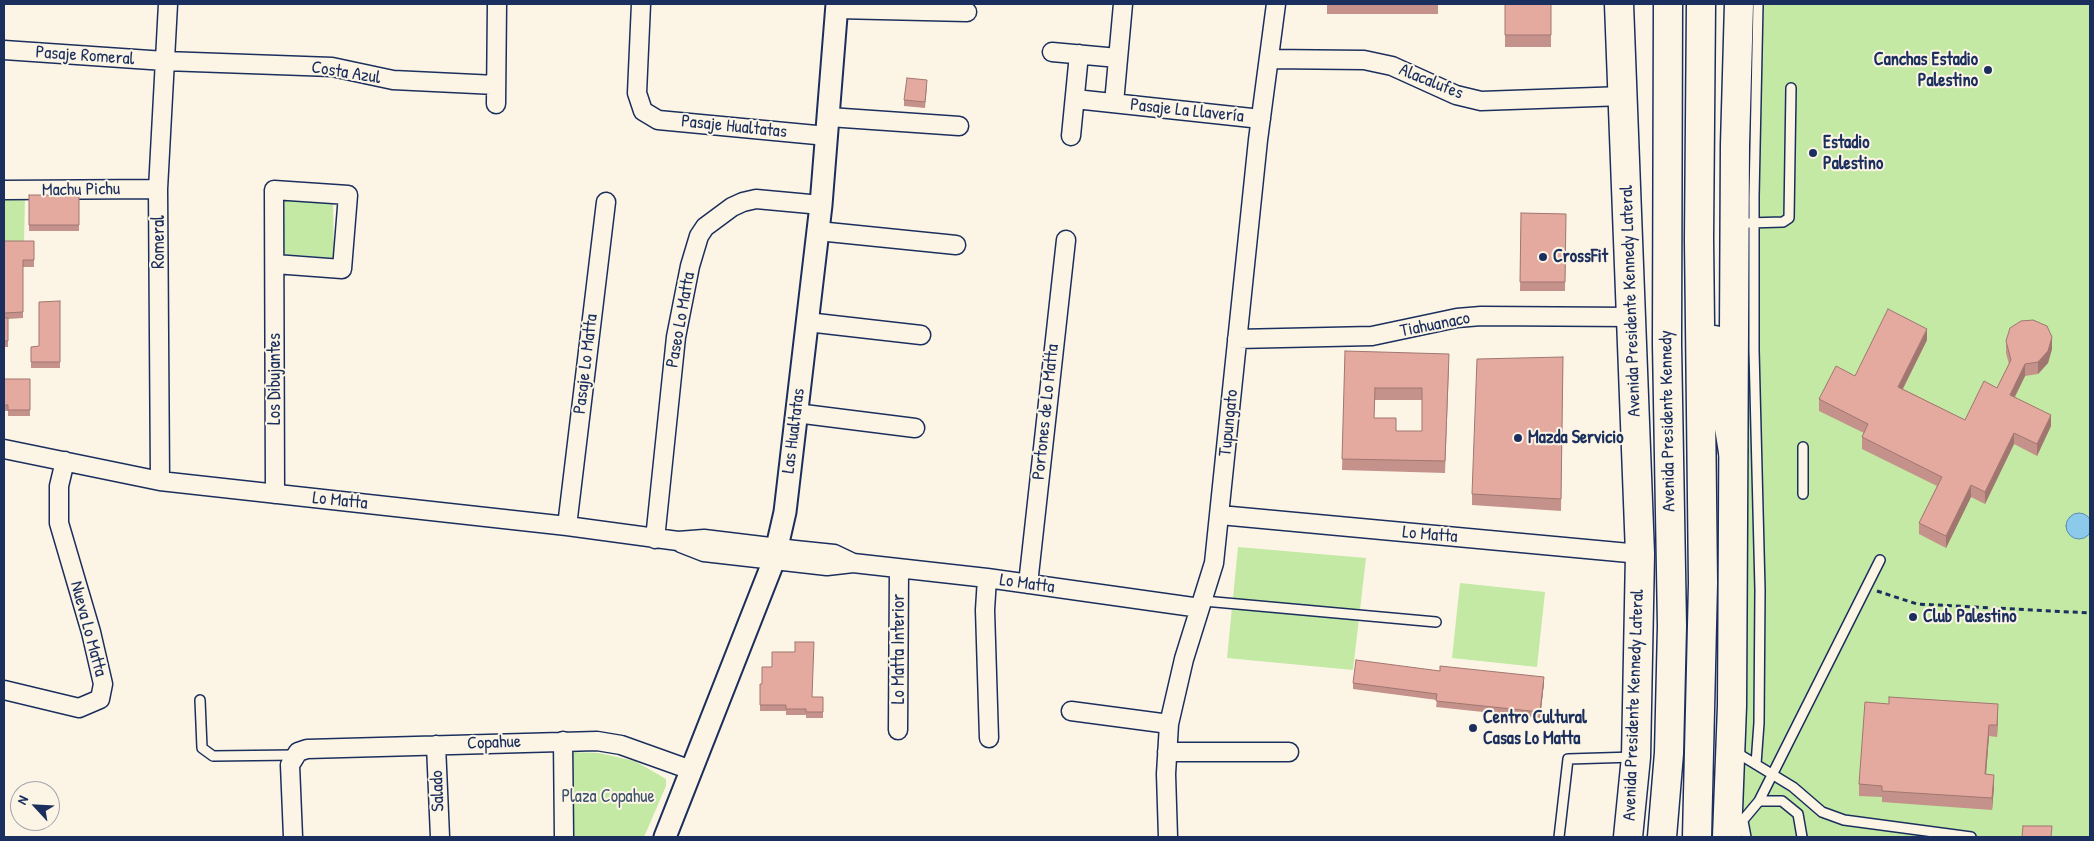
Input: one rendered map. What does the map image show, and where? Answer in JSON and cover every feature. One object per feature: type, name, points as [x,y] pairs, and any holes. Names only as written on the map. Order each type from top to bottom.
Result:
[{"type":"main road","name":"Avenida Presidente Kennedy Lateral","points":[[1619,4],[1640,554],[1636,757],[1628,837]]},
{"type":"main road","name":"Avenida Presidente Kennedy","points":[[1662,837],[1669,753],[1672,626],[1667,335],[1668,4]]},
{"type":"main road","name":"Avenida Presidente Kennedy","points":[[1697,837],[1703,583],[1699,239],[1702,4]]},
{"type":"main road","points":[[1733,832],[1731,750],[1733,452],[1744,222],[1739,4]]},
{"type":"main road","points":[[1699,239],[1733,452]]},
{"type":"street","name":"Romeral","points":[[160,481],[158,189],[168,4]]},
{"type":"street","points":[[496,104],[497,4]]},
{"type":"street","name":"Pasaje Hualtatas","points":[[641,4],[637,93],[643,111],[658,120],[828,126],[959,126]]},
{"type":"street","name":"Pasaje La Llavería","points":[[1114,103],[1123,4]]},
{"type":"street","name":"Tupungato","points":[[1168,837],[1167,752],[1169,724],[1184,659],[1214,563],[1261,119],[1276,4]]},
{"type":"street","points":[[837,6],[967,12]]},
{"type":"street","name":"Las Hualtatas","points":[[665,837],[776,554],[785,512],[821,205],[837,6]]},
{"type":"street","name":"Pasaje Romeral","points":[[4,50],[165,61]]},
{"type":"street","points":[[1052,52],[1118,58]]},
{"type":"street","points":[[1071,136],[1079,54]]},
{"type":"street","name":"Alacalufes","points":[[1269,59],[1364,60],[1392,66],[1456,95],[1481,101],[1624,96]]},
{"type":"street","name":"Costa Azul","points":[[165,61],[332,67],[393,80],[496,85]]},
{"type":"street","name":"Pasaje La Llavería","points":[[1075,99],[1261,119]]},
{"type":"street","name":"Machu Pichu","points":[[4,190],[158,189]]},
{"type":"street","name":"Los Dibujantes","points":[[275,264],[342,269],[348,195],[274,190],[275,494]]},
{"type":"street","name":"Paseo Lo Matta","points":[[656,539],[676,337],[690,266],[699,236],[706,227],[732,207],[743,202],[756,199],[821,205]]},
{"type":"street","name":"Pasaje Lo Matta","points":[[567,526],[606,202]]},
{"type":"street","points":[[818,231],[956,244]]},
{"type":"street","name":"Portones de Lo Matta","points":[[1028,584],[1066,240]]},
{"type":"street","name":"Tiahuanaco","points":[[1237,338],[1372,336],[1457,318],[1482,316],[1632,317]]},
{"type":"street","points":[[807,322],[921,335]]},
{"type":"street","points":[[796,413],[915,428]]},
{"type":"street","name":"Lo Matta","points":[[4,449],[160,481],[567,526],[678,542],[704,539],[776,554],[834,554],[853,563],[1202,604]]},
{"type":"street","name":"Nueva Lo Matta","points":[[4,690],[79,708],[100,699],[103,684],[91,632],[59,523],[59,486],[65,461]]},
{"type":"street","name":"Lo Matta","points":[[1220,516],[1640,554]]},
{"type":"street","name":"Lo Matta Interior","points":[[898,730],[900,569]]},
{"type":"street","points":[[987,578],[985,610],[989,738]]},
{"type":"street","points":[[1071,711],[1169,724]]},
{"type":"street","points":[[563,741],[564,837]]},
{"type":"street","name":"Copahue","points":[[294,756],[307,749],[597,741],[621,745],[691,770]]},
{"type":"street","name":"Salado","points":[[436,745],[440,837]]},
{"type":"street","points":[[1167,752],[1289,752]]},
{"type":"street","points":[[293,837],[290,770],[294,756]]},
{"type":"lane","points":[[1756,764],[1759,723],[1760,590],[1744,222],[1758,4]]},
{"type":"lane","points":[[1744,222],[1783,222],[1789,218],[1791,88]]},
{"type":"lane","points":[[1803,494],[1804,447]]},
{"type":"lane","points":[[1746,837],[1733,832],[1759,801],[1880,560]]},
{"type":"lane","points":[[1202,604],[1436,622]]},
{"type":"lane","points":[[200,700],[202,748],[214,756],[294,756]]},
{"type":"lane","points":[[1731,750],[1773,773],[1793,787],[1822,812],[1844,820],[1972,837]]},
{"type":"lane","points":[[1559,837],[1568,759],[1636,757]]},
{"type":"lane","points":[[1759,801],[1782,802],[1790,807],[1798,814],[1802,837]]},
{"type":"path","points":[[1867,587],[1917,604],[2090,613]]},
{"type":"green space","name":"Club Palestino","points":[[1749,4],[2090,4],[2090,837],[1729,837]]},
{"type":"green space","points":[[25,197],[24,244],[4,245],[4,199]]},
{"type":"green space","points":[[285,199],[333,202],[334,258],[283,254]]},
{"type":"green space","points":[[1238,547],[1366,558],[1353,670],[1227,658]]},
{"type":"green space","points":[[1460,583],[1545,592],[1537,667],[1452,658]]},
{"type":"green space","name":"Plaza Copahue","points":[[567,752],[599,753],[635,761],[666,779],[666,786],[644,837],[568,837]]},
{"type":"water","points":[[2079,513],[2089,516],[2092,526],[2089,536],[2079,539],[2069,536],[2066,526],[2069,516]]},
{"type":"building","points":[[1505,4],[1551,4],[1551,35],[1505,35]]},
{"type":"building","points":[[907,78],[927,80],[925,102],[904,100]]},
{"type":"building","points":[[29,195],[79,195],[79,225],[29,225]]},
{"type":"building","name":"CrossFit","points":[[1521,213],[1566,214],[1565,282],[1520,282]]},
{"type":"building","points":[[4,241],[34,241],[34,260],[23,260],[23,312],[4,313]]},
{"type":"building","points":[[60,301],[60,362],[31,362],[31,347],[39,346],[39,302]]},
{"type":"building","points":[[1888,309],[1927,329],[1898,387],[1965,420],[1984,381],[1997,388],[2011,360],[2006,341],[2010,328],[2021,321],[2033,320],[2047,326],[2052,337],[2048,351],[2038,362],[2025,364],[2010,395],[2051,415],[2037,444],[2014,433],[1985,492],[1971,485],[1946,536],[1919,523],[1942,477],[1862,437],[1868,424],[1819,399],[1836,366],[1855,376]]},
{"type":"building","points":[[4,318],[8,318],[8,341],[4,341]]},
{"type":"building","points":[[1345,351],[1449,354],[1445,461],[1342,459]],"holes":[[[1375,388],[1422,388],[1422,431],[1396,431],[1396,418],[1374,418]]]},
{"type":"building","name":"Mazda Servicio","points":[[1563,357],[1561,499],[1472,494],[1477,359]]},
{"type":"building","points":[[4,379],[30,379],[30,410],[8,410],[8,405],[4,405]]},
{"type":"building","points":[[795,642],[814,642],[812,697],[823,697],[823,712],[806,712],[806,709],[786,709],[786,705],[760,705],[762,667],[772,667],[772,652],[795,652]]},
{"type":"building","points":[[1356,660],[1440,671],[1440,666],[1544,677],[1540,712],[1436,701],[1437,694],[1353,683]]},
{"type":"building","points":[[1889,697],[1998,704],[1997,725],[1989,725],[1985,774],[1994,775],[1992,798],[1882,791],[1882,786],[1859,784],[1865,702],[1889,704]]},
{"type":"building","points":[[2023,826],[2052,826],[2051,837],[2022,837]]},
{"type":"place","name":"Canchas Estadio Palestino","points":[[1988,70]]},
{"type":"place","name":"Estadio Palestino","points":[[1813,153]]},
{"type":"place","name":"CrossFit","points":[[1543,257]]},
{"type":"place","name":"Mazda Servicio","points":[[1518,438]]},
{"type":"place","name":"Club Palestino","points":[[1913,617]]},
{"type":"place","name":"Centro Cultural Casas Lo Matta","points":[[1473,728]]}]
